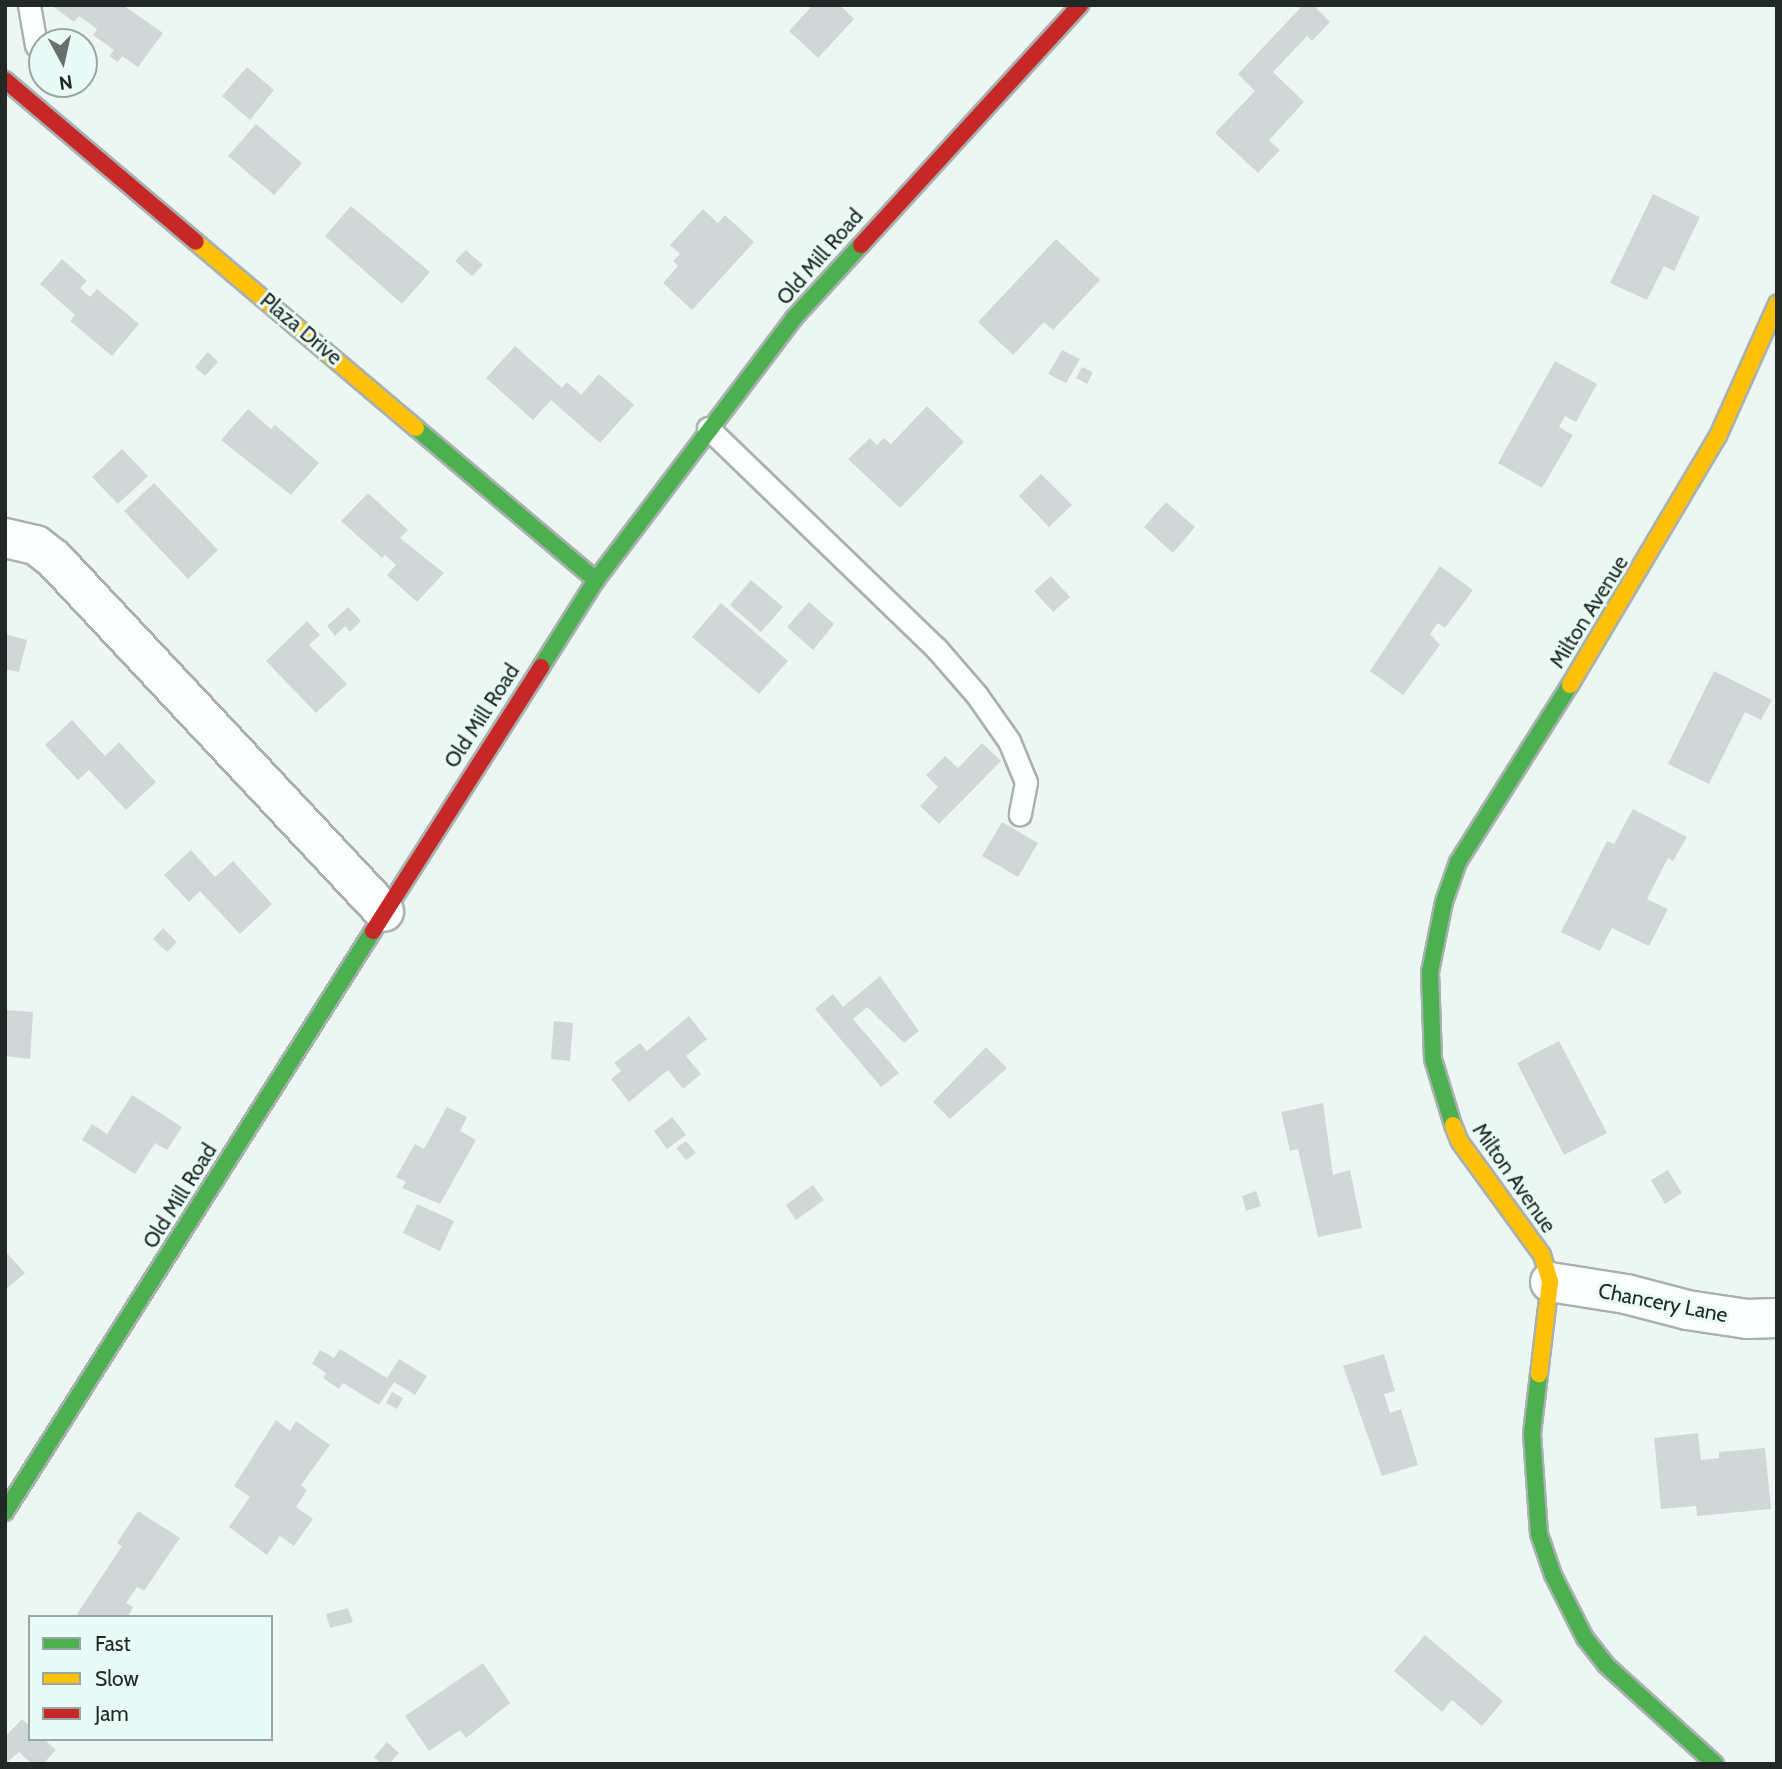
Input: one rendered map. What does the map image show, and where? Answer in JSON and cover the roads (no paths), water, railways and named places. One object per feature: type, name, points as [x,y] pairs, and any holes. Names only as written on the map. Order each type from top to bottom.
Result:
[{"type":"street","name":"Old Mill Road","points":[[5,1512],[596,580],[708,428],[794,318],[1080,5]]},
{"type":"street","name":"Plaza Drive","points":[[5,80],[596,580]]},
{"type":"street","name":"Milton Avenue","points":[[1715,1764],[1606,1665],[1566,1602],[1539,1534],[1532,1434],[1550,1282],[1542,1255],[1460,1142],[1444,1102],[1429,1016],[1435,938],[1467,844],[1637,579],[1718,436],[1777,304]]},
{"type":"street","points":[[5,538],[36,545],[54,559],[384,912]]},
{"type":"street","name":"Chancery Lane","points":[[1550,1282],[1746,1320],[1777,1318]]},
{"type":"lane","points":[[29,5],[33,28]]},
{"type":"lane","points":[[708,428],[936,648],[976,694],[1009,741],[1026,782],[1020,814]]}]
